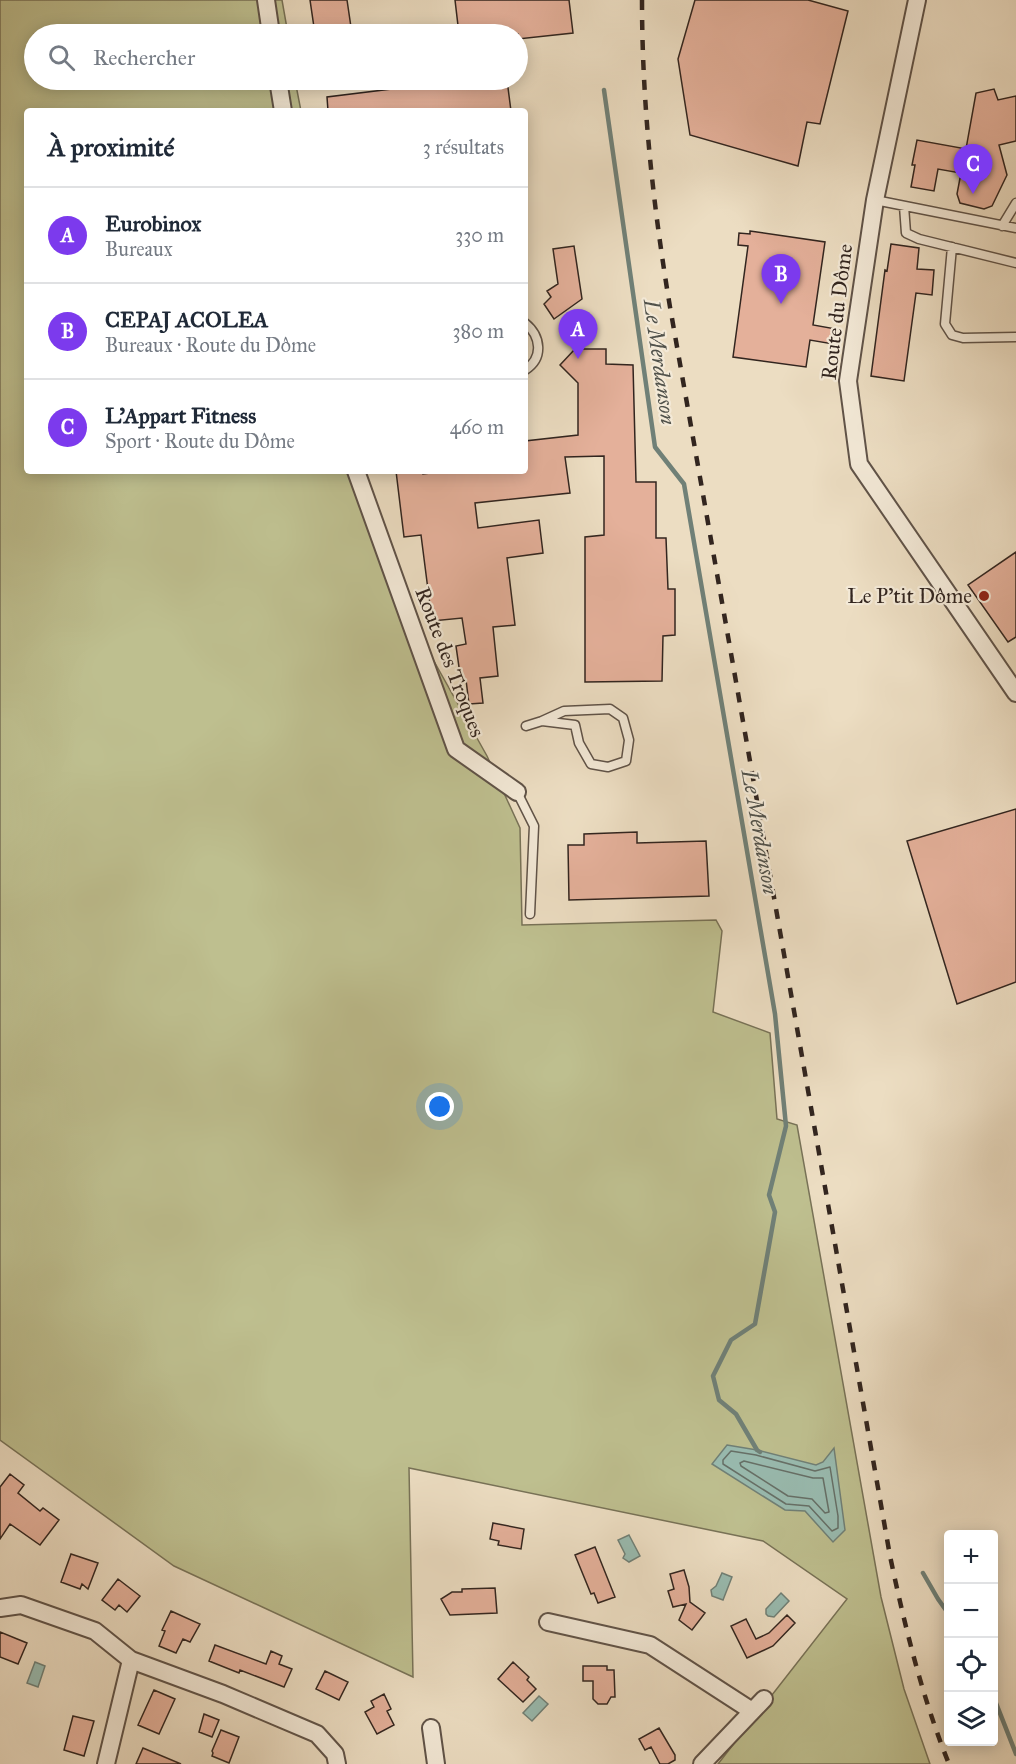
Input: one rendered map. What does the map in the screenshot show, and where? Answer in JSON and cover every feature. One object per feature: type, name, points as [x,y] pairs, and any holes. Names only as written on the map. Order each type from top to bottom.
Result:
[{"type":"street","points":[[266,0],[270,24]]},
{"type":"street","name":"Route du Dôme","points":[[917,0],[875,200],[848,381],[859,464],[1016,693]]},
{"type":"street","points":[[280,90],[283,108]]},
{"type":"street","name":"Route des Troques","points":[[357,474],[456,750],[517,792]]},
{"type":"street","points":[[0,1608],[21,1605],[95,1631],[131,1660],[222,1694],[317,1734],[335,1754],[337,1764]]},
{"type":"street","points":[[548,1622],[650,1645],[758,1705],[702,1764]]},
{"type":"street","points":[[106,1764],[131,1660]]},
{"type":"street","points":[[431,1728],[436,1764]]},
{"type":"lane","points":[[875,200],[1016,228]]},
{"type":"lane","points":[[1002,226],[1016,203]]},
{"type":"lane","points":[[904,206],[906,233],[919,239],[1016,263]]},
{"type":"lane","points":[[952,247],[945,324],[952,335],[963,338],[1016,337]]},
{"type":"lane","points":[[528,326],[537,336],[539,345],[534,361],[528,367]]},
{"type":"lane","points":[[526,726],[564,711],[610,710],[623,717],[629,740],[626,761],[608,767],[591,764],[579,743],[575,725],[542,721]]},
{"type":"lane","name":"Route des Troques","points":[[517,792],[534,826],[530,914]]},
{"type":"green space","points":[[0,0],[282,0],[286,24],[24,24],[24,90],[297,90],[300,108],[24,108],[24,474],[358,474],[383,570],[487,756],[520,828],[522,925],[716,920],[722,931],[713,1012],[770,1033],[777,1119],[797,1125],[881,1597],[904,1689],[930,1764],[718,1764],[847,1599],[763,1541],[409,1468],[413,1677],[174,1566],[0,1440]]},
{"type":"water","points":[[727,1445],[816,1465],[823,1462],[834,1448],[845,1530],[833,1542],[805,1511],[785,1510],[712,1464]]},
{"type":"water","points":[[629,1535],[640,1556],[629,1562],[623,1558],[625,1554],[618,1540]]},
{"type":"water","points":[[722,1573],[732,1577],[723,1600],[712,1596],[711,1590],[716,1586]]},
{"type":"water","points":[[781,1593],[789,1601],[774,1617],[768,1616],[766,1609]]},
{"type":"water","points":[[35,1662],[45,1666],[38,1687],[27,1683]]},
{"type":"water","points":[[539,1696],[548,1704],[532,1721],[523,1713]]},
{"type":"building","points":[[310,0],[347,0],[351,24],[314,24]]},
{"type":"building","points":[[455,0],[569,0],[573,33],[528,38],[528,24],[458,24]]},
{"type":"building","points":[[695,0],[808,0],[848,11],[820,124],[807,122],[798,166],[690,135],[678,59]]},
{"type":"building","points":[[994,89],[998,100],[1016,96],[1016,141],[999,145],[1007,175],[992,206],[984,209],[960,203],[957,194],[961,173],[938,169],[934,191],[911,187],[917,140],[966,149],[976,93]]},
{"type":"building","points":[[384,90],[508,90],[511,108],[328,108],[327,97]]},
{"type":"building","points":[[750,231],[825,242],[813,325],[836,329],[833,344],[810,340],[806,367],[733,357],[748,246],[738,245],[739,233],[750,234]]},
{"type":"building","points":[[891,244],[919,248],[917,269],[934,270],[932,295],[916,293],[904,381],[871,376],[885,270],[887,271]]},
{"type":"building","points":[[574,246],[582,299],[554,319],[544,304],[551,297],[547,291],[558,284],[553,249]]},
{"type":"building","points":[[575,349],[606,349],[606,364],[633,365],[636,482],[656,482],[656,538],[666,538],[668,589],[675,589],[675,635],[663,636],[662,681],[585,682],[585,537],[604,535],[604,456],[565,457],[570,493],[475,503],[478,528],[539,520],[543,553],[507,558],[515,625],[493,627],[498,676],[480,678],[483,703],[469,704],[466,680],[461,681],[456,646],[466,644],[462,618],[432,621],[421,535],[404,537],[396,474],[528,474],[528,441],[578,435],[578,383],[560,365]]},
{"type":"building","points":[[1016,552],[1016,637],[1008,642],[968,585]]},
{"type":"building","points":[[1016,809],[1016,982],[957,1004],[907,841]]},
{"type":"building","points":[[637,832],[637,843],[706,841],[709,896],[569,900],[568,845],[584,845],[584,834]]},
{"type":"building","points":[[10,1474],[24,1485],[18,1493],[40,1511],[43,1508],[59,1520],[40,1545],[10,1524],[0,1539],[0,1487]]},
{"type":"building","points":[[493,1523],[524,1529],[521,1549],[498,1545],[499,1541],[490,1539]]},
{"type":"building","points":[[595,1547],[615,1597],[598,1603],[594,1593],[591,1594],[575,1555]]},
{"type":"building","points":[[71,1554],[98,1563],[88,1589],[82,1584],[80,1589],[61,1582]]},
{"type":"building","points":[[684,1570],[690,1602],[705,1613],[692,1630],[679,1620],[686,1604],[673,1607],[668,1591],[674,1589],[670,1574]]},
{"type":"building","points":[[118,1579],[140,1596],[127,1612],[119,1605],[115,1610],[102,1600]]},
{"type":"building","points":[[495,1588],[497,1613],[450,1615],[441,1599],[452,1592],[462,1592],[462,1589]]},
{"type":"building","points":[[171,1611],[200,1624],[190,1642],[183,1639],[176,1653],[159,1646],[165,1631],[162,1630]]},
{"type":"building","points":[[787,1615],[795,1623],[773,1646],[747,1658],[731,1626],[746,1619],[756,1639],[769,1633]]},
{"type":"building","points":[[0,1632],[27,1643],[18,1664],[0,1657]]},
{"type":"building","points":[[215,1645],[266,1664],[271,1651],[282,1656],[279,1664],[292,1669],[284,1687],[209,1661]]},
{"type":"building","points":[[513,1662],[529,1677],[527,1680],[536,1689],[523,1702],[498,1679]]},
{"type":"building","points":[[583,1666],[607,1666],[607,1670],[614,1670],[615,1697],[611,1697],[607,1704],[598,1704],[593,1699],[593,1681],[583,1681]]},
{"type":"building","points":[[325,1671],[348,1682],[339,1700],[316,1689]]},
{"type":"building","points":[[154,1690],[175,1699],[159,1734],[138,1725]]},
{"type":"building","points":[[384,1694],[391,1709],[387,1711],[394,1725],[377,1734],[365,1712],[374,1707],[371,1701]]},
{"type":"building","points":[[204,1714],[219,1720],[212,1737],[199,1732]]},
{"type":"building","points":[[73,1716],[94,1721],[84,1756],[64,1750]]},
{"type":"building","points":[[659,1728],[675,1755],[675,1760],[668,1764],[660,1764],[651,1747],[645,1750],[639,1739]]},
{"type":"building","points":[[221,1730],[239,1737],[229,1763],[212,1756]]},
{"type":"building","points":[[143,1748],[181,1764],[136,1764]]},
{"type":"waterway","name":"Le Merdanson","points":[[604,90],[655,447],[684,484],[775,1014],[786,1126],[769,1195],[775,1212],[755,1324],[731,1340],[713,1376],[719,1400],[736,1414],[760,1452]]},
{"type":"waterway","name":"Le Merdanson","points":[[923,1573],[944,1607]]},
{"type":"waterway","name":"Le Merdanson","points":[[998,1708],[1016,1754]]},
{"type":"railway","points":[[642,0],[644,78],[650,154],[658,231],[670,307],[890,1556],[915,1661],[930,1713],[949,1764]]},
{"type":"place","name":"L'Appart Fitness","points":[[973,194]]},
{"type":"place","name":"CEPAJ ACOLEA","points":[[781,304]]},
{"type":"place","name":"Eurobinox","points":[[578,359]]},
{"type":"place","name":"Le P'tit Dôme","points":[[984,596]]}]
